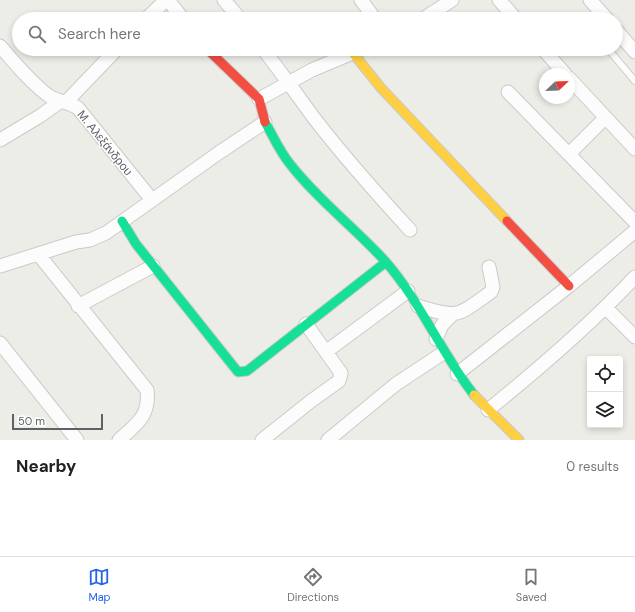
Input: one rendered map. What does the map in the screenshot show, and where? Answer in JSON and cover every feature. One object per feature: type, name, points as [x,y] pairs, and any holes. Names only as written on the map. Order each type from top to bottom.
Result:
[{"type":"street","points":[[154,12],[167,0],[177,12]]},
{"type":"street","points":[[224,0],[234,12]]},
{"type":"street","points":[[361,0],[370,12]]},
{"type":"street","points":[[499,0],[510,12]]},
{"type":"street","points":[[432,12],[446,1]]},
{"type":"street","points":[[592,2],[601,12]]},
{"type":"street","points":[[623,38],[635,52]]},
{"type":"street","name":"Μ. Αλεξάνδρου","points":[[0,46],[41,89],[51,97],[64,101],[78,108],[152,200]]},
{"type":"street","points":[[0,140],[64,101],[110,56]]},
{"type":"street","points":[[214,56],[259,99],[265,122],[282,152],[297,174],[386,262],[418,306],[457,374],[488,410],[519,440]]},
{"type":"street","points":[[269,56],[290,82],[324,130],[410,230]]},
{"type":"street","points":[[259,99],[312,70],[346,56]]},
{"type":"street","points":[[361,56],[381,88],[569,286]]},
{"type":"street","points":[[549,56],[560,68]]},
{"type":"street","points":[[575,85],[635,149]]},
{"type":"street","points":[[508,92],[635,222]]},
{"type":"street","points":[[569,154],[605,118]]},
{"type":"street","points":[[0,266],[39,255],[76,242],[97,238],[265,122]]},
{"type":"street","points":[[122,221],[136,244],[238,372],[246,371],[386,262]]},
{"type":"street","points":[[457,374],[569,286],[635,231]]},
{"type":"street","points":[[39,255],[78,306],[147,390],[148,403],[143,418],[119,440]]},
{"type":"street","points":[[78,306],[153,266]]},
{"type":"street","points":[[436,339],[442,325],[452,315],[463,312],[491,292],[493,280],[489,267]]},
{"type":"street","points":[[488,410],[558,353],[606,308],[635,277]]},
{"type":"street","points":[[327,351],[408,291]]},
{"type":"street","points":[[418,306],[452,315]]},
{"type":"street","points":[[606,308],[635,337]]},
{"type":"street","points":[[262,440],[311,401],[340,381],[341,373],[327,351],[306,324]]},
{"type":"street","points":[[0,343],[77,440]]},
{"type":"street","points":[[328,440],[396,384],[444,353]]},
{"type":"lane","points":[[592,2],[595,12]]},
{"type":"lane","points":[[614,56],[635,81]]},
{"type":"traffic: fast","points":[[265,122],[283,154],[312,190],[385,261],[398,277],[420,310],[451,362],[474,395]]},
{"type":"traffic: fast","points":[[122,221],[136,244],[238,372],[247,371],[386,262]]},
{"type":"traffic: slow","points":[[355,56],[381,88],[507,221]]},
{"type":"traffic: slow","points":[[474,395],[519,440]]},
{"type":"traffic: jam","points":[[214,56],[259,99],[265,122]]},
{"type":"traffic: jam","points":[[507,221],[569,286]]}]
